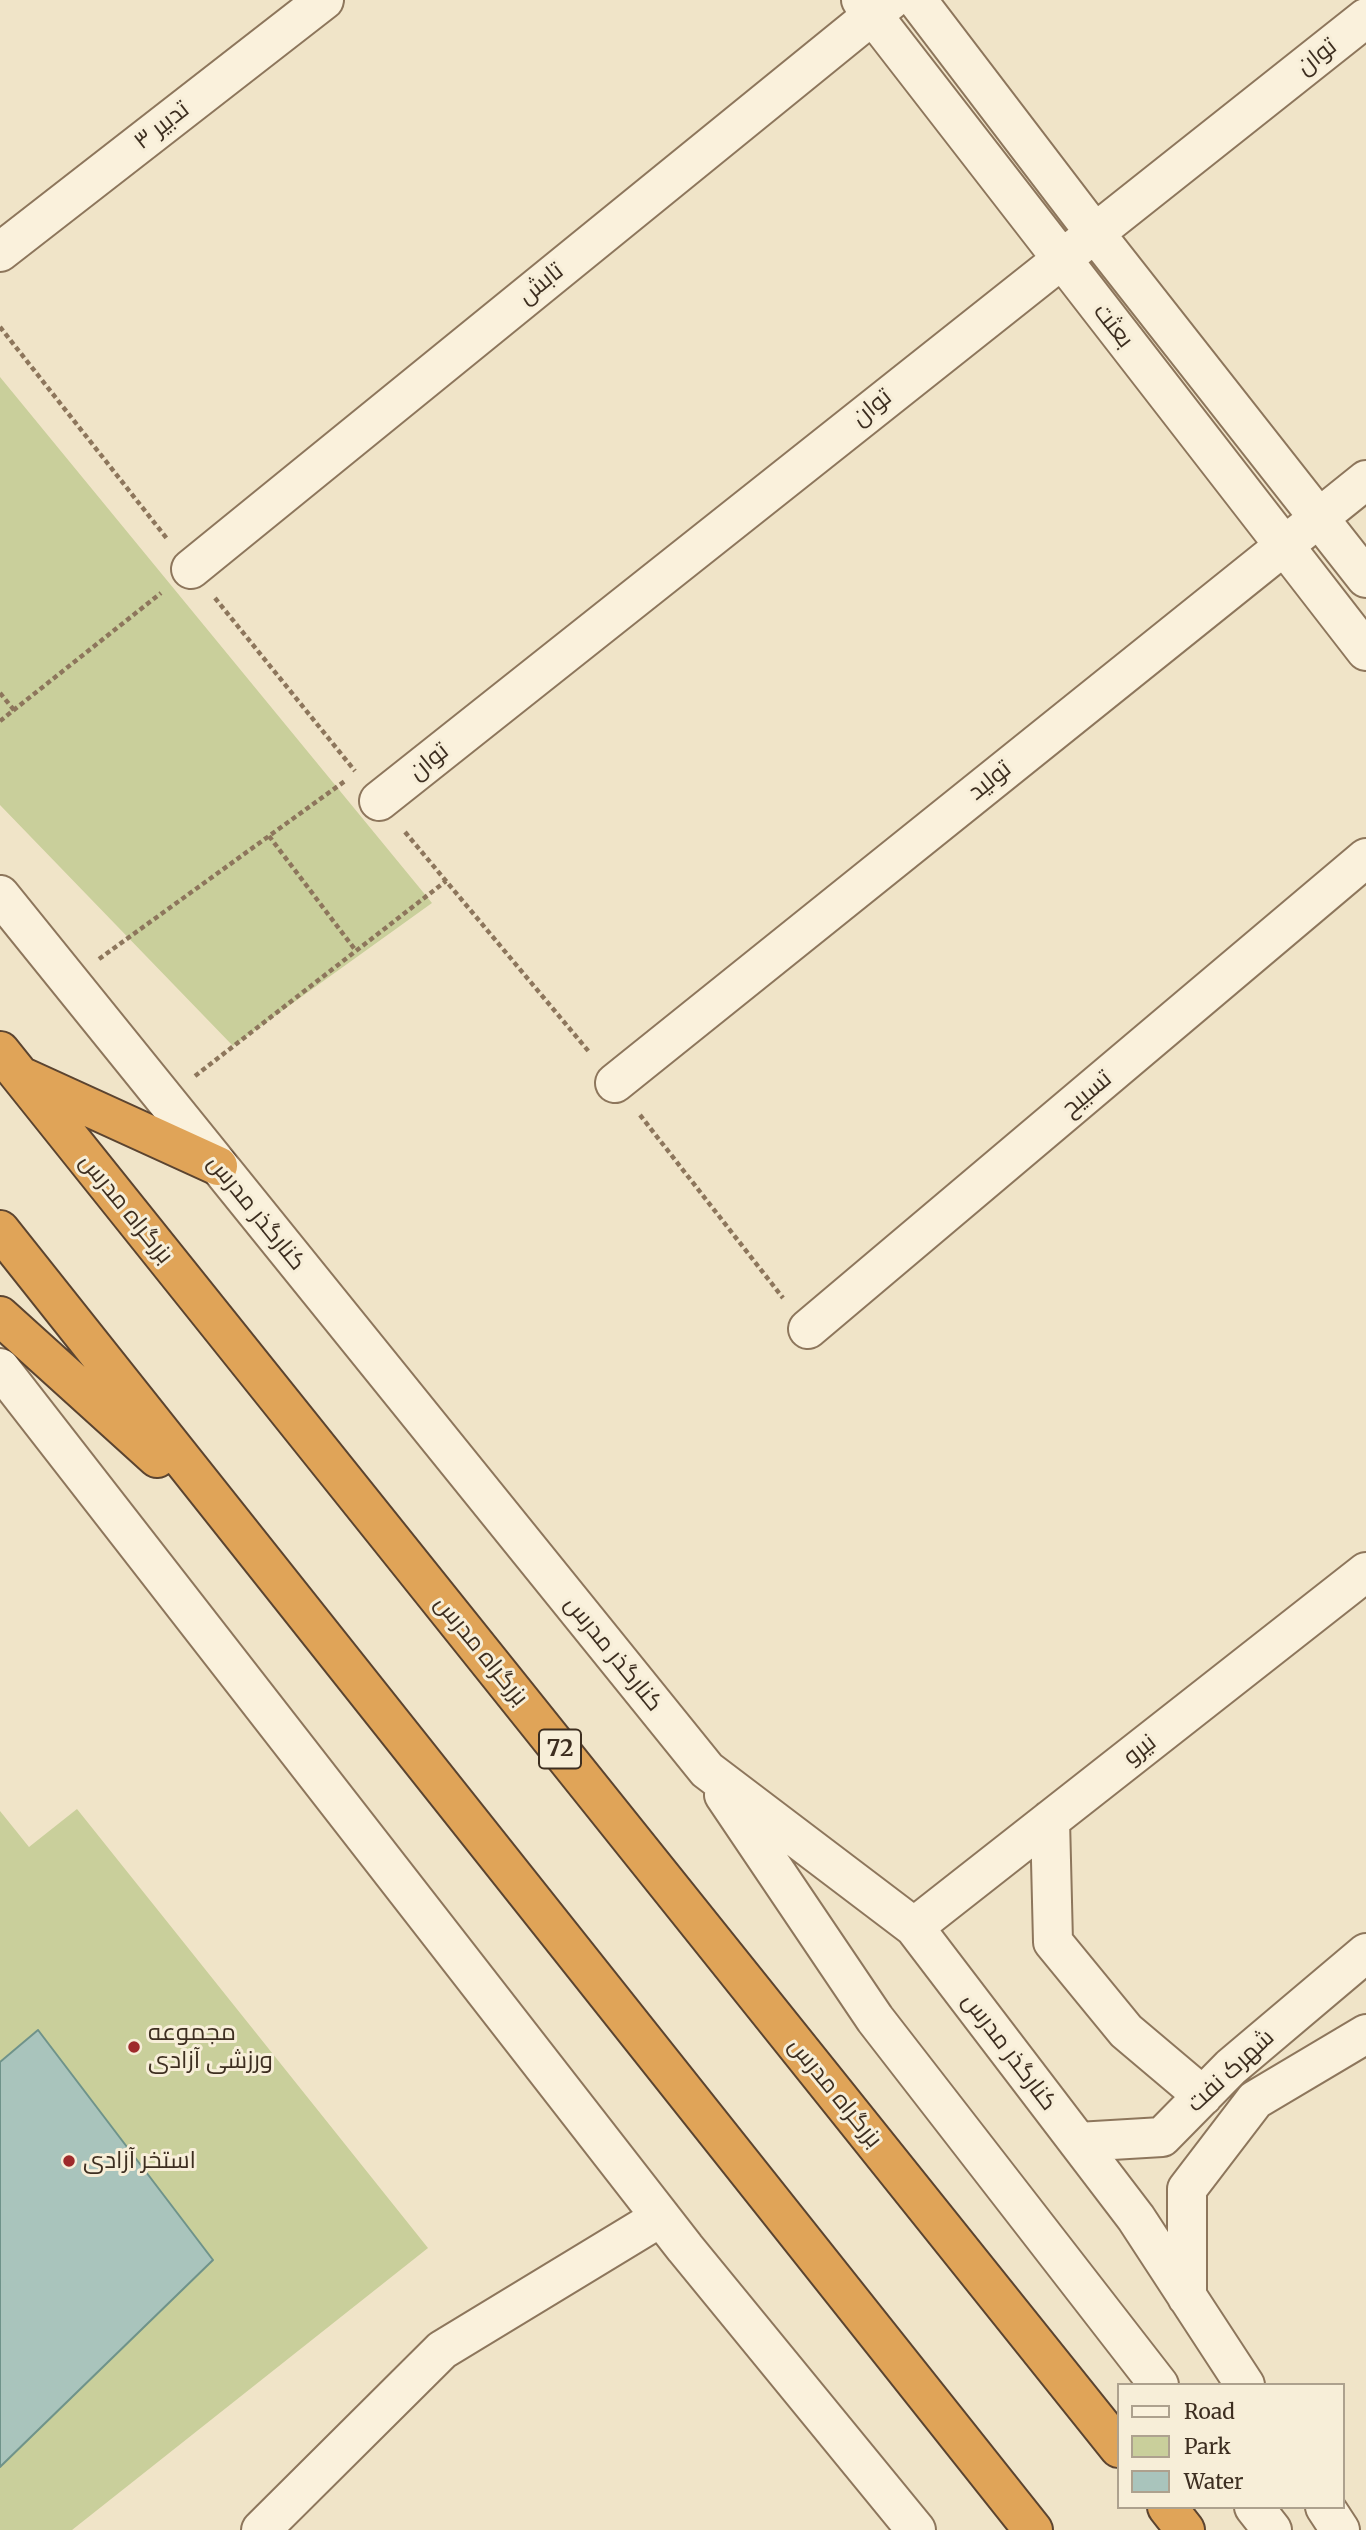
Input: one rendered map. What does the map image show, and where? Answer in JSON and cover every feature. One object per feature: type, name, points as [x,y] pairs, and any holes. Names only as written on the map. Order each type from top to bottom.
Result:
[{"type":"highway","points":[[10,1063],[218,1166]]},
{"type":"highway","name":"بزرگراه مدرس","points":[[10,1063],[1118,2447]]},
{"type":"highway","points":[[0,1230],[1033,2530]]},
{"type":"highway","points":[[0,1316],[242,1535]]},
{"type":"highway","points":[[1169,2509],[1185,2530]]},
{"type":"street","name":"تدبیر ۳","points":[[0,253],[324,0]]},
{"type":"street","name":"بعثت","points":[[917,0],[1094,232],[1366,578]]},
{"type":"street","name":"بعثت","points":[[875,5],[1060,258],[1366,651]]},
{"type":"street","name":"تابش","points":[[191,569],[875,5]]},
{"type":"street","name":"توان","points":[[368,787],[1094,232],[1366,18]]},
{"type":"street","name":"تولید","points":[[615,1083],[1366,480]]},
{"type":"street","name":"تسبیح","points":[[808,1329],[1366,858]]},
{"type":"street","name":"کنارگذر مدرس","points":[[0,895],[707,1770],[914,1927],[1136,2218],[1244,2383]]},
{"type":"street","points":[[0,1368],[661,2217],[916,2530]]},
{"type":"street","name":"نیرو","points":[[914,1927],[1366,1572]]},
{"type":"street","points":[[707,1770],[875,2019],[1157,2383]]},
{"type":"street","points":[[1050,1820],[1053,1942],[1126,2031],[1203,2095]]},
{"type":"street","name":"شهرک نفت","points":[[1078,2142],[1162,2137],[1231,2067],[1366,1953]]},
{"type":"street","name":"شهرک نفت","points":[[1187,2297],[1187,2189],[1255,2100],[1366,2034]]},
{"type":"street","points":[[261,2530],[442,2350],[661,2217]]},
{"type":"street","points":[[1256,2509],[1272,2530]]},
{"type":"street","points":[[1326,2509],[1339,2530]]},
{"type":"path","points":[[0,721],[191,569]]},
{"type":"path","points":[[0,693],[14,710]]},
{"type":"path","points":[[69,981],[269,836],[368,787]]},
{"type":"path","points":[[269,836],[356,951]]},
{"type":"path","points":[[164,1100],[446,881]]},
{"type":"green space","points":[[0,377],[432,903],[233,1046],[0,805]]},
{"type":"green space","name":"مجموعه ورزشی آزادی","points":[[77,1809],[428,2248],[72,2530],[0,2530],[0,1811],[29,1847]]},
{"type":"water","name":"استخر آزادی","points":[[38,2030],[213,2260],[0,2467],[0,2062]]},
{"type":"place","name":"مجموعه ورزشی آزادی","points":[[134,2047]]},
{"type":"place","name":"استخر آزادی","points":[[69,2161]]}]
